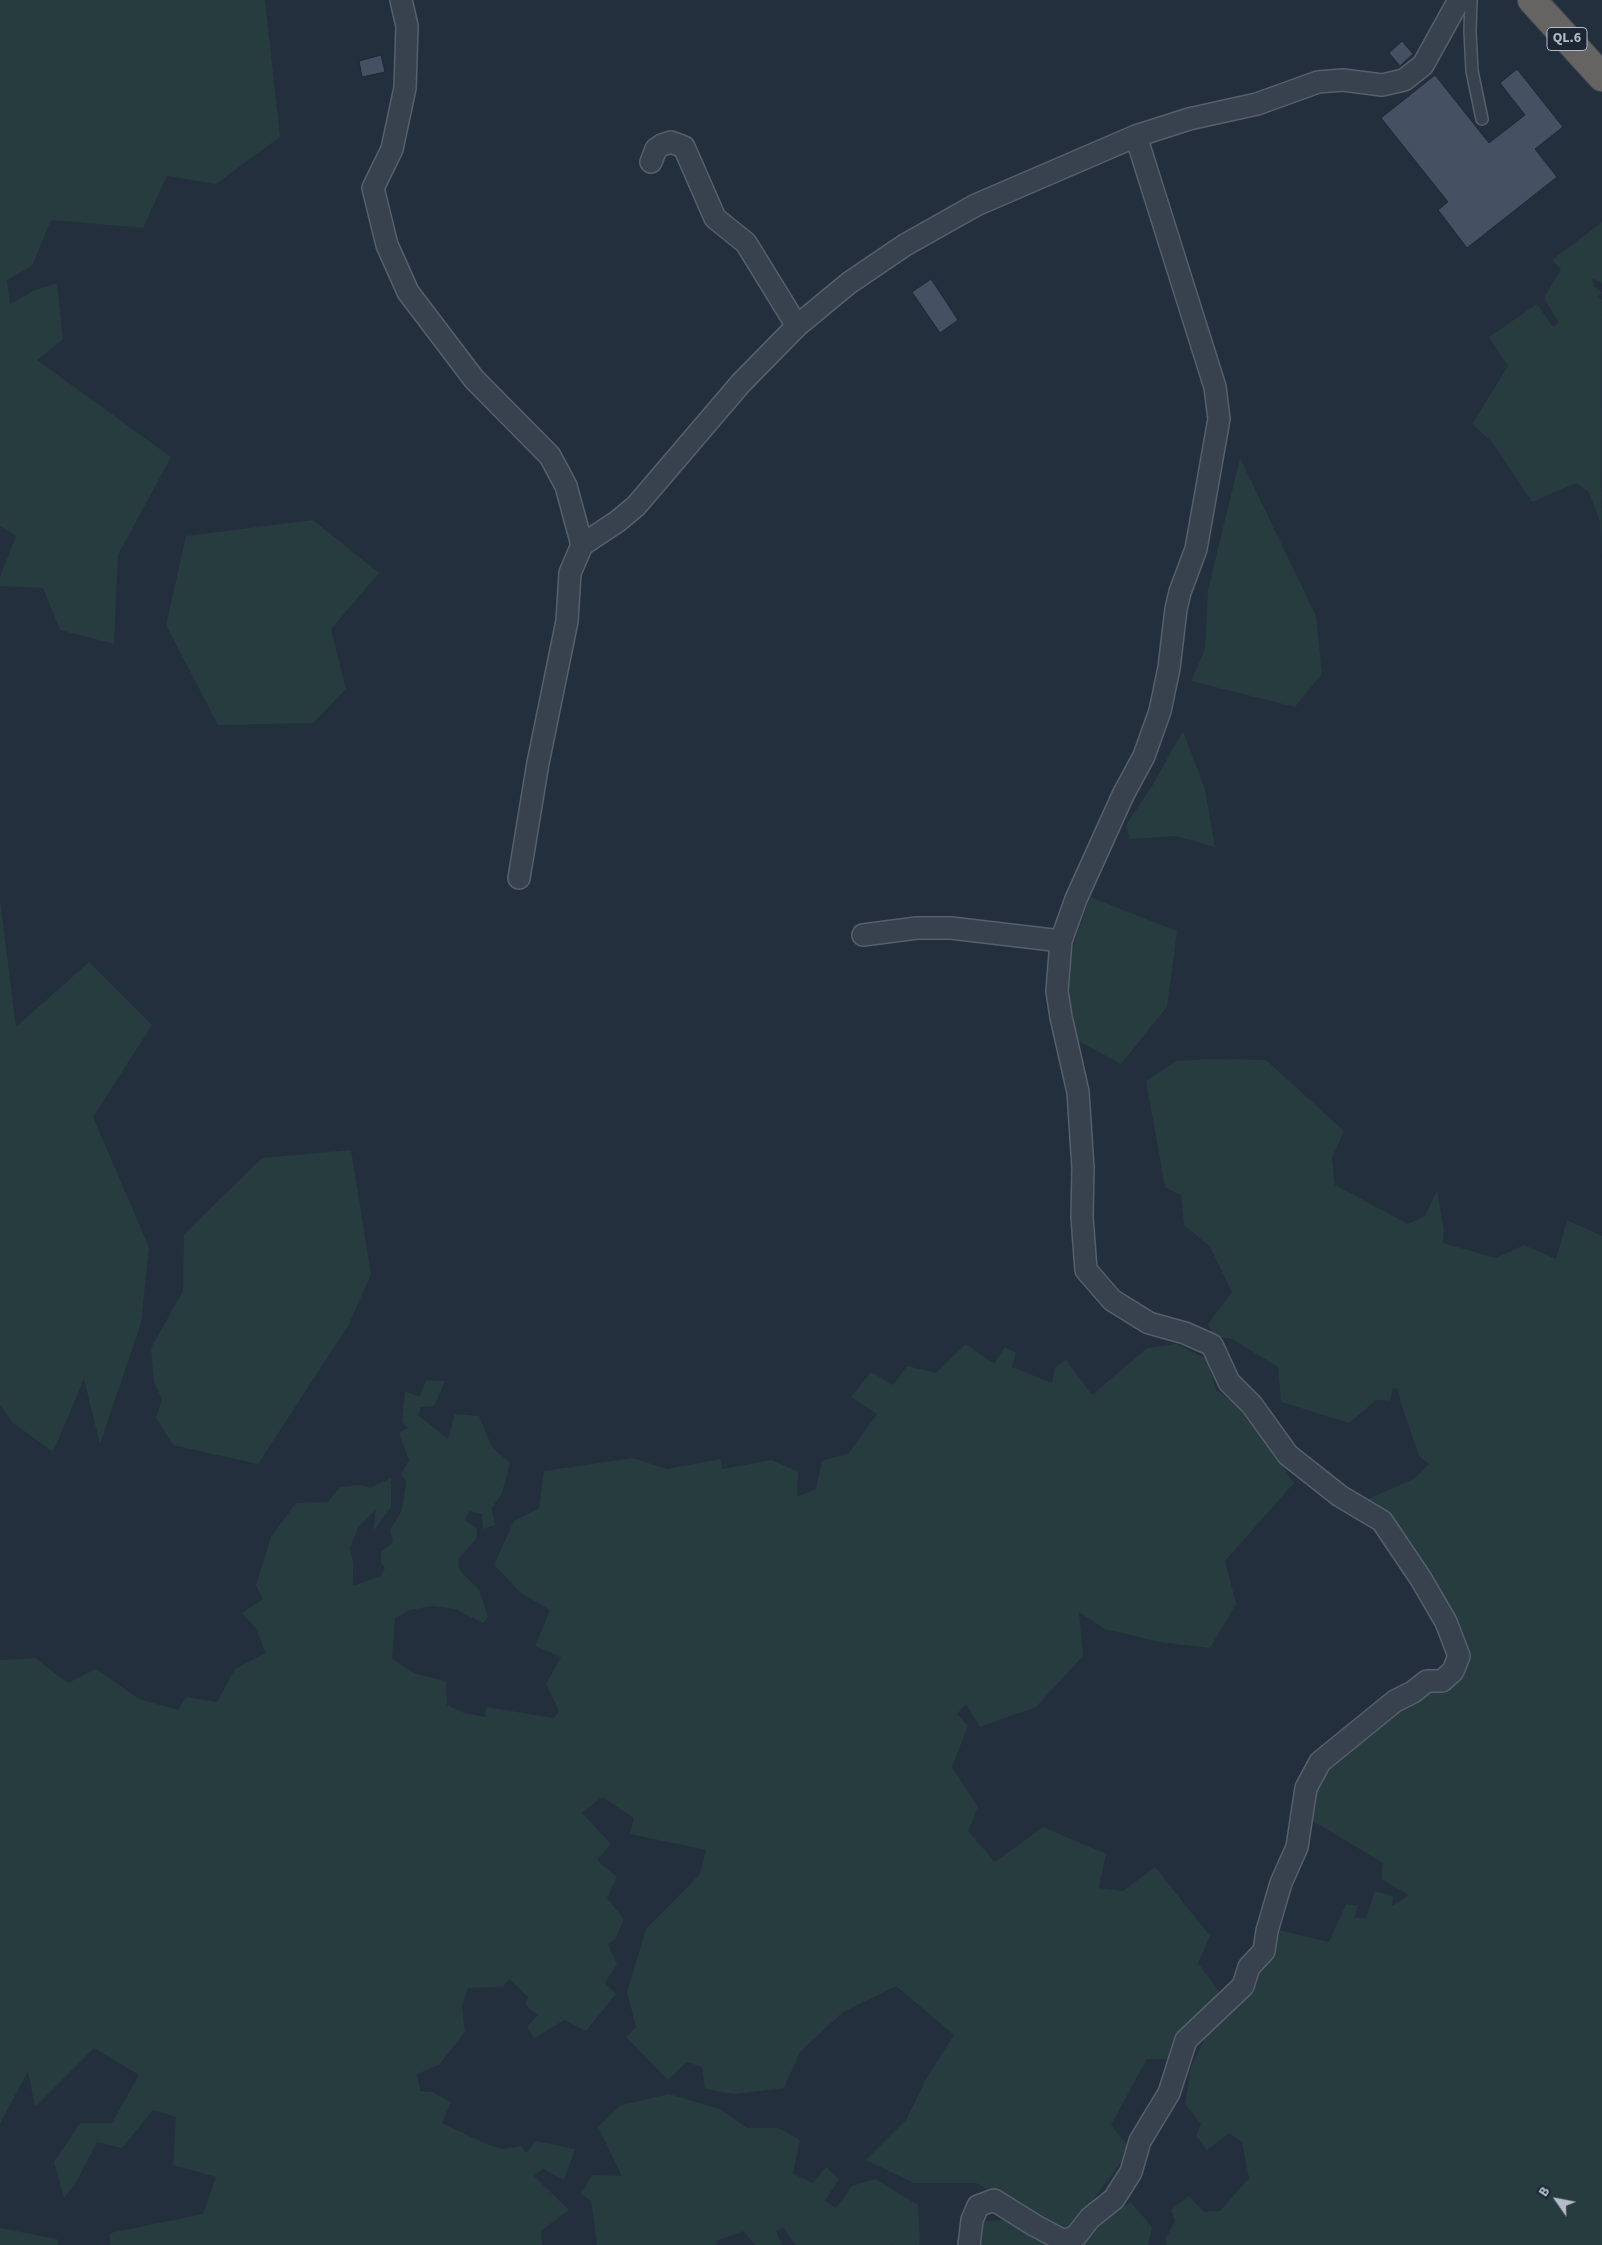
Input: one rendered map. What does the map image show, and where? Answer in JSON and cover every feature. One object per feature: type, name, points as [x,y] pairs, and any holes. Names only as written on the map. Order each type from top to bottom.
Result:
[{"type":"highway","name":"QL.6","points":[[1532,0],[1602,77]]},
{"type":"street","points":[[401,0],[406,26],[405,88],[392,150],[374,188],[387,245],[408,292],[462,363],[486,393],[540,444],[554,463],[569,494],[582,545]]},
{"type":"street","points":[[519,878],[538,763],[568,621],[570,573],[582,545],[618,521],[636,506],[741,383],[797,326],[849,283],[905,244],[936,226],[976,205],[1136,136],[1189,118],[1257,104],[1318,82],[1343,80],[1382,85],[1404,80],[1415,74],[1423,65],[1459,0]]},
{"type":"street","points":[[969,2245],[972,2220],[978,2206],[994,2200],[1064,2241],[1076,2236],[1090,2218],[1114,2199],[1131,2172],[1140,2140],[1169,2092],[1186,2040],[1243,1986],[1249,1967],[1264,1951],[1267,1931],[1281,1882],[1297,1847],[1306,1788],[1320,1762],[1394,1701],[1413,1692],[1427,1681],[1442,1681],[1453,1672],[1459,1656],[1446,1622],[1421,1579],[1382,1521],[1340,1496],[1288,1455],[1252,1405],[1229,1382],[1212,1345],[1185,1334],[1148,1323],[1112,1300],[1086,1270],[1082,1217],[1083,1168],[1078,1092],[1060,1017],[1057,991],[1061,941],[1076,899],[1144,756],[1160,711],[1169,668],[1176,608],[1198,541],[1219,419],[1215,387],[1136,136]]},
{"type":"street","points":[[651,162],[656,149],[662,145],[671,142],[684,147],[715,218],[734,231],[746,243],[797,326]]},
{"type":"street","points":[[863,936],[917,928],[951,928],[1061,941]]},
{"type":"lane","points":[[1471,0],[1472,72],[1482,119]]},
{"type":"green space","points":[[0,0],[265,0],[280,137],[216,184],[167,176],[143,228],[51,220],[32,266],[7,280],[10,304],[33,291],[57,283],[63,339],[37,360],[171,457],[118,555],[114,644],[60,630],[43,588],[0,586],[0,577],[16,536],[0,526]]},
{"type":"green space","points":[[1602,222],[1602,283],[1592,278],[1594,286],[1602,293],[1597,297],[1602,300],[1601,558],[1600,522],[1589,492],[1576,483],[1532,502],[1493,443],[1472,424],[1508,366],[1489,337],[1537,304],[1553,327],[1559,323],[1544,298],[1561,269],[1552,260]]},
{"type":"green space","points":[[1240,458],[1316,616],[1322,674],[1295,707],[1191,681],[1205,649],[1208,590]]},
{"type":"green space","points":[[313,520],[379,573],[331,629],[346,689],[313,723],[218,725],[166,625],[186,536]]},
{"type":"green space","points":[[1183,731],[1205,789],[1215,847],[1176,836],[1130,839],[1126,825],[1152,786]]},
{"type":"green space","points":[[1090,897],[1177,931],[1167,1007],[1121,1064],[1071,1037],[1068,961]]},
{"type":"green space","points":[[0,899],[16,1027],[89,962],[152,1025],[93,1117],[149,1247],[141,1323],[100,1444],[84,1379],[53,1452],[13,1423],[0,1405]]},
{"type":"green space","points":[[1211,1059],[1266,1060],[1344,1131],[1332,1158],[1335,1185],[1408,1224],[1425,1216],[1437,1190],[1444,1230],[1443,1243],[1496,1258],[1524,1245],[1556,1259],[1567,1220],[1602,1236],[1602,2245],[1167,2245],[1165,2240],[1175,2221],[1171,2210],[1189,2196],[1204,2212],[1220,2211],[1249,2178],[1242,2142],[1229,2133],[1207,2150],[1196,2136],[1201,2124],[1185,2104],[1191,2067],[1205,2038],[1206,2027],[1278,1930],[1329,1942],[1346,1904],[1358,1906],[1354,1918],[1366,1918],[1375,1891],[1393,1896],[1392,1906],[1409,1895],[1381,1879],[1383,1863],[1308,1818],[1312,1794],[1328,1766],[1467,1655],[1363,1501],[1414,1479],[1429,1464],[1419,1456],[1398,1389],[1393,1388],[1390,1401],[1376,1400],[1349,1423],[1281,1402],[1278,1367],[1232,1339],[1213,1336],[1208,1324],[1232,1292],[1210,1247],[1184,1225],[1181,1195],[1165,1187],[1146,1081],[1176,1061]]},
{"type":"green space","points":[[351,1150],[371,1274],[348,1326],[258,1464],[173,1445],[156,1418],[162,1399],[154,1383],[151,1348],[183,1291],[184,1234],[262,1158]]},
{"type":"green space","points":[[966,1344],[994,1364],[1005,1347],[1016,1353],[1012,1367],[1052,1383],[1055,1367],[1066,1360],[1092,1395],[1147,1348],[1176,1344],[1207,1359],[1216,1390],[1242,1408],[1294,1483],[1225,1561],[1236,1604],[1210,1648],[1159,1642],[1105,1629],[1079,1612],[1083,1656],[1036,1707],[980,1727],[966,1704],[957,1714],[968,1726],[952,1767],[978,1807],[968,1831],[995,1862],[1043,1827],[1106,1854],[1099,1888],[1123,1891],[1155,1867],[1210,1936],[1198,1963],[1223,1997],[1179,2041],[1167,2059],[1147,2059],[1111,2125],[1131,2149],[1066,2236],[976,2183],[914,2183],[866,2160],[906,2120],[926,2079],[954,2035],[896,1986],[843,2012],[800,2052],[784,2088],[734,2094],[705,2089],[702,2067],[687,2062],[668,2080],[626,2037],[636,2027],[627,1992],[646,1929],[700,1874],[706,1850],[630,1834],[634,1818],[602,1797],[582,1813],[611,1844],[597,1860],[617,1877],[607,1898],[624,1919],[615,1940],[608,1944],[617,1964],[605,1983],[616,1994],[586,2031],[565,2020],[534,2038],[527,2027],[538,2015],[525,2005],[528,1997],[509,1979],[503,1987],[468,1988],[462,2006],[465,2032],[439,2065],[417,2074],[420,2091],[432,2092],[451,2102],[442,2123],[484,2143],[502,2149],[521,2146],[526,2153],[536,2141],[575,2149],[564,2180],[543,2169],[534,2176],[569,2210],[541,2231],[542,2245],[110,2245],[110,2233],[203,2214],[216,2177],[173,2165],[176,2117],[153,2110],[122,2148],[97,2142],[77,2181],[64,2198],[54,2162],[80,2123],[112,2123],[139,2075],[94,2048],[35,2107],[28,2071],[0,2124],[0,1660],[35,1658],[68,1683],[96,1669],[139,1699],[178,1710],[186,1697],[217,1702],[235,1669],[266,1653],[255,1627],[242,1613],[263,1599],[256,1585],[271,1537],[296,1503],[328,1502],[340,1487],[362,1485],[370,1488],[391,1478],[391,1507],[373,1531],[376,1509],[358,1528],[350,1548],[353,1563],[353,1586],[381,1576],[385,1568],[381,1563],[381,1552],[393,1542],[390,1530],[402,1510],[406,1482],[401,1474],[409,1460],[399,1433],[408,1428],[402,1422],[405,1391],[419,1397],[426,1380],[445,1381],[434,1406],[421,1407],[418,1415],[448,1439],[455,1414],[479,1416],[492,1447],[510,1463],[502,1493],[492,1508],[495,1525],[483,1529],[482,1514],[469,1511],[465,1520],[477,1529],[476,1539],[458,1559],[459,1569],[479,1590],[488,1617],[483,1623],[455,1609],[432,1606],[410,1610],[395,1618],[392,1659],[414,1673],[446,1681],[447,1705],[464,1713],[485,1717],[486,1707],[554,1718],[559,1711],[546,1684],[561,1657],[535,1646],[550,1610],[521,1593],[494,1565],[514,1521],[539,1508],[544,1471],[633,1458],[667,1469],[721,1459],[722,1469],[772,1460],[798,1472],[797,1497],[816,1489],[822,1461],[849,1453],[877,1414],[851,1397],[871,1372],[893,1385],[907,1366],[936,1373]]},
{"type":"green space","points":[[669,2094],[720,2109],[747,2128],[778,2128],[800,2140],[793,2174],[813,2183],[826,2167],[839,2179],[825,2201],[836,2208],[852,2186],[875,2179],[918,2205],[919,2245],[893,2245],[892,2243],[890,2245],[795,2245],[784,2228],[776,2231],[782,2245],[755,2245],[743,2231],[717,2241],[716,2245],[597,2245],[591,2201],[581,2194],[592,2175],[622,2176],[598,2127],[621,2105]]},
{"type":"green space","points":[[1131,2202],[1152,2227],[1148,2245],[1077,2245],[1096,2223]]},
{"type":"green space","points":[[1013,2219],[1057,2245],[976,2245],[979,2222]]},
{"type":"green space","points":[[0,2228],[57,2239],[58,2245],[0,2245]]},
{"type":"building","points":[[1402,41],[1413,54],[1400,66],[1389,53]]},
{"type":"building","points":[[381,55],[385,72],[362,77],[359,61]]},
{"type":"building","points":[[1517,69],[1563,127],[1535,149],[1557,177],[1467,248],[1438,210],[1448,202],[1381,118],[1435,75],[1489,143],[1525,115],[1500,83]]},
{"type":"building","points":[[931,279],[958,320],[940,333],[912,292]]}]
